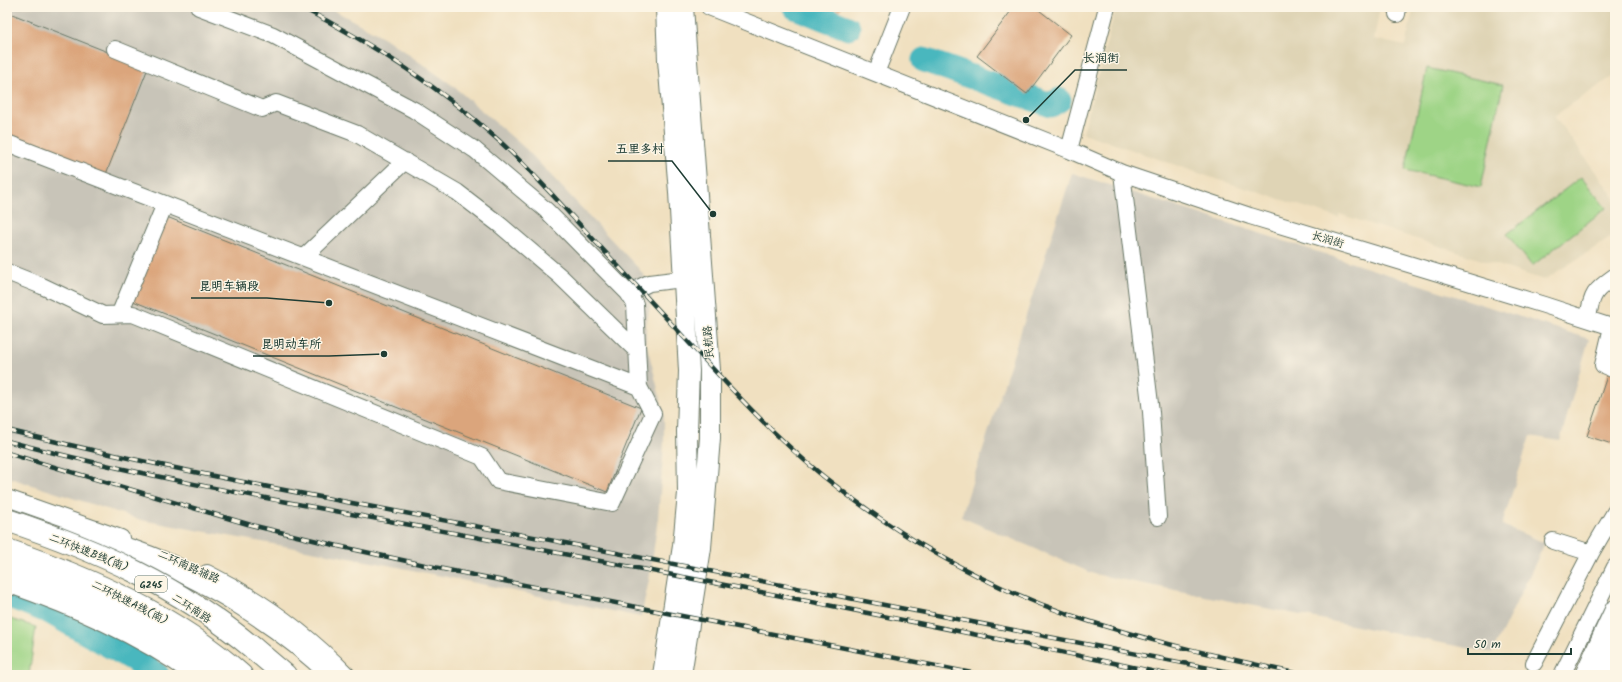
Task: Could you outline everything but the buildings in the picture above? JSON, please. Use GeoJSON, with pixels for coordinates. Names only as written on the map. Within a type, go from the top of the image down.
{"type":"FeatureCollection","features":[{"type":"Feature","properties":{"kind":"highway"},"geometry":{"type":"LineString","coordinates":[[7,522],[112,545],[146,556],[190,576],[226,596],[293,640],[333,675]]}},
{"type":"Feature","properties":{"kind":"highway","name":"二环快速B线(南)"},"geometry":{"type":"LineString","coordinates":[[7,522],[98,554],[160,584],[210,614],[284,675]]}},
{"type":"Feature","properties":{"kind":"highway","name":"二环快速A线(南)"},"geometry":{"type":"LineString","coordinates":[[7,550],[87,581],[119,595],[159,616],[188,634],[240,675]]}},
{"type":"Feature","properties":{"kind":"highway"},"geometry":{"type":"LineString","coordinates":[[7,560],[50,568],[87,581]]}},
{"type":"Feature","properties":{"kind":"highway"},"geometry":{"type":"LineString","coordinates":[[7,572],[71,594],[125,618],[172,644],[216,675]]}},
{"type":"Feature","properties":{"kind":"highway"},"geometry":{"type":"LineString","coordinates":[[1602,675],[1615,649]]}},
{"type":"Feature","properties":{"kind":"main road","name":"民航路"},"geometry":{"type":"LineString","coordinates":[[663,675],[683,546],[688,493],[687,431],[689,371],[679,192],[668,60],[666,7]]}},
{"type":"Feature","properties":{"kind":"main road","name":"民航路"},"geometry":{"type":"LineString","coordinates":[[681,675],[701,548],[710,438],[710,370],[682,7]]}},
{"type":"Feature","properties":{"kind":"main road","name":"二环南路"},"geometry":{"type":"LineString","coordinates":[[7,522],[97,558],[158,587],[208,618],[250,650],[277,675]]}},
{"type":"Feature","properties":{"kind":"main road","name":"二环南路"},"geometry":{"type":"LineString","coordinates":[[7,545],[89,576],[149,605],[196,634],[247,675]]}},
{"type":"Feature","properties":{"kind":"main road"},"geometry":{"type":"LineString","coordinates":[[1585,675],[1615,610]]}},
{"type":"Feature","properties":{"kind":"main road"},"geometry":{"type":"LineString","coordinates":[[1607,675],[1615,658]]}},
{"type":"Feature","properties":{"kind":"street"},"geometry":{"type":"LineString","coordinates":[[7,272],[42,286],[103,315],[120,313],[133,314],[482,457],[498,481],[612,503],[653,414],[639,387],[635,304],[628,293],[546,210],[469,146],[414,110],[273,35],[199,7]]}},
{"type":"Feature","properties":{"kind":"street","name":"长润街"},"geometry":{"type":"LineString","coordinates":[[709,7],[1069,150],[1122,173],[1250,216],[1588,319],[1613,328]]}},
{"type":"Feature","properties":{"kind":"street"},"geometry":{"type":"LineString","coordinates":[[876,73],[902,7]]}},
{"type":"Feature","properties":{"kind":"street"},"geometry":{"type":"LineString","coordinates":[[1069,150],[1107,7]]}},
{"type":"Feature","properties":{"kind":"street"},"geometry":{"type":"LineString","coordinates":[[115,49],[262,109],[276,103],[357,134],[405,161],[456,192],[500,225],[561,277],[637,351]]}},
{"type":"Feature","properties":{"kind":"street"},"geometry":{"type":"LineString","coordinates":[[7,143],[639,387]]}},
{"type":"Feature","properties":{"kind":"street"},"geometry":{"type":"LineString","coordinates":[[304,258],[405,161]]}},
{"type":"Feature","properties":{"kind":"street"},"geometry":{"type":"LineString","coordinates":[[1122,173],[1151,412],[1158,517]]}},
{"type":"Feature","properties":{"kind":"street"},"geometry":{"type":"LineString","coordinates":[[120,313],[165,204]]}},
{"type":"Feature","properties":{"kind":"street"},"geometry":{"type":"LineString","coordinates":[[1588,319],[1590,300],[1601,286],[1615,276]]}},
{"type":"Feature","properties":{"kind":"street"},"geometry":{"type":"LineString","coordinates":[[628,293],[649,283],[683,279]]}},
{"type":"Feature","properties":{"kind":"street"},"geometry":{"type":"LineString","coordinates":[[1613,328],[1603,365],[1615,370]]}},
{"type":"Feature","properties":{"kind":"street","name":"二环南路辅路"},"geometry":{"type":"LineString","coordinates":[[7,498],[163,554],[228,583],[256,599],[283,618],[310,640],[347,675]]}},
{"type":"Feature","properties":{"kind":"street"},"geometry":{"type":"LineString","coordinates":[[1534,663],[1591,553],[1615,512]]}},
{"type":"Feature","properties":{"kind":"street"},"geometry":{"type":"LineString","coordinates":[[1553,541],[1591,553]]}},
{"type":"Feature","properties":{"kind":"street"},"geometry":{"type":"LineString","coordinates":[[1562,675],[1615,567]]}},
{"type":"Feature","properties":{"kind":"street"},"geometry":{"type":"LineString","coordinates":[[7,584],[72,608],[122,631],[171,659],[194,675]]}},
{"type":"Feature","properties":{"kind":"shaded area"},"geometry":{"type":"Polygon","coordinates":[[[7,7],[328,7],[385,38],[452,85],[526,149],[639,269],[654,289],[646,325],[646,342],[664,413],[664,443],[658,518],[650,575],[641,617],[388,565],[141,520],[7,477],[7,7]]]}},
{"type":"Feature","properties":{"kind":"shaded area"},"geometry":{"type":"Polygon","coordinates":[[[1116,7],[1380,7],[1374,39],[1405,46],[1414,7],[1615,7],[1615,75],[1554,116],[1615,198],[1615,235],[1544,280],[1339,214],[1339,218],[1210,177],[1083,133],[1116,7]]]}},
{"type":"Feature","properties":{"kind":"shaded area"},"geometry":{"type":"Polygon","coordinates":[[[1072,173],[1589,339],[1560,441],[1530,436],[1502,525],[1545,543],[1492,653],[1094,574],[961,517],[1072,173]]]}},
{"type":"Feature","properties":{"kind":"green space"},"geometry":{"type":"Polygon","coordinates":[[[1427,68],[1503,85],[1481,187],[1405,170],[1427,68]]]}},
{"type":"Feature","properties":{"kind":"green space"},"geometry":{"type":"Polygon","coordinates":[[[1581,177],[1606,208],[1532,266],[1507,234],[1581,177]]]}},
{"type":"Feature","properties":{"kind":"green space"},"geometry":{"type":"Polygon","coordinates":[[[7,618],[36,627],[29,675],[7,675],[7,618]]]}},
{"type":"Feature","properties":{"kind":"waterway"},"geometry":{"type":"LineString","coordinates":[[795,7],[848,28]]}},
{"type":"Feature","properties":{"kind":"waterway"},"geometry":{"type":"LineString","coordinates":[[924,60],[1051,105],[1059,100]]}},
{"type":"Feature","properties":{"kind":"waterway"},"geometry":{"type":"LineString","coordinates":[[7,595],[52,613],[144,665],[157,675]]}},
{"type":"Feature","properties":{"kind":"railway"},"geometry":{"type":"LineString","coordinates":[[301,7],[353,35],[403,66],[450,100],[496,138],[534,175],[771,430],[823,476],[910,538],[940,556],[1004,589],[1070,615],[1157,641],[1304,675]]}},
{"type":"Feature","properties":{"kind":"railway"},"geometry":{"type":"LineString","coordinates":[[7,430],[145,462],[283,490],[560,542],[1245,675]]}},
{"type":"Feature","properties":{"kind":"railway"},"geometry":{"type":"LineString","coordinates":[[7,441],[66,456],[184,482],[825,605],[1170,675]]}},
{"type":"Feature","properties":{"kind":"railway"},"geometry":{"type":"LineString","coordinates":[[7,453],[251,525],[338,546],[443,569],[982,675]]}},
{"type":"Feature","properties":{"kind":"place","name":"长润街"},"geometry":{"type":"Point","coordinates":[1026,120]}},
{"type":"Feature","properties":{"kind":"place","name":"五里多村"},"geometry":{"type":"Point","coordinates":[713,214]}},
{"type":"Feature","properties":{"kind":"place","name":"昆明车辆段"},"geometry":{"type":"Point","coordinates":[329,303]}},
{"type":"Feature","properties":{"kind":"place","name":"昆明动车所"},"geometry":{"type":"Point","coordinates":[384,354]}}]}
